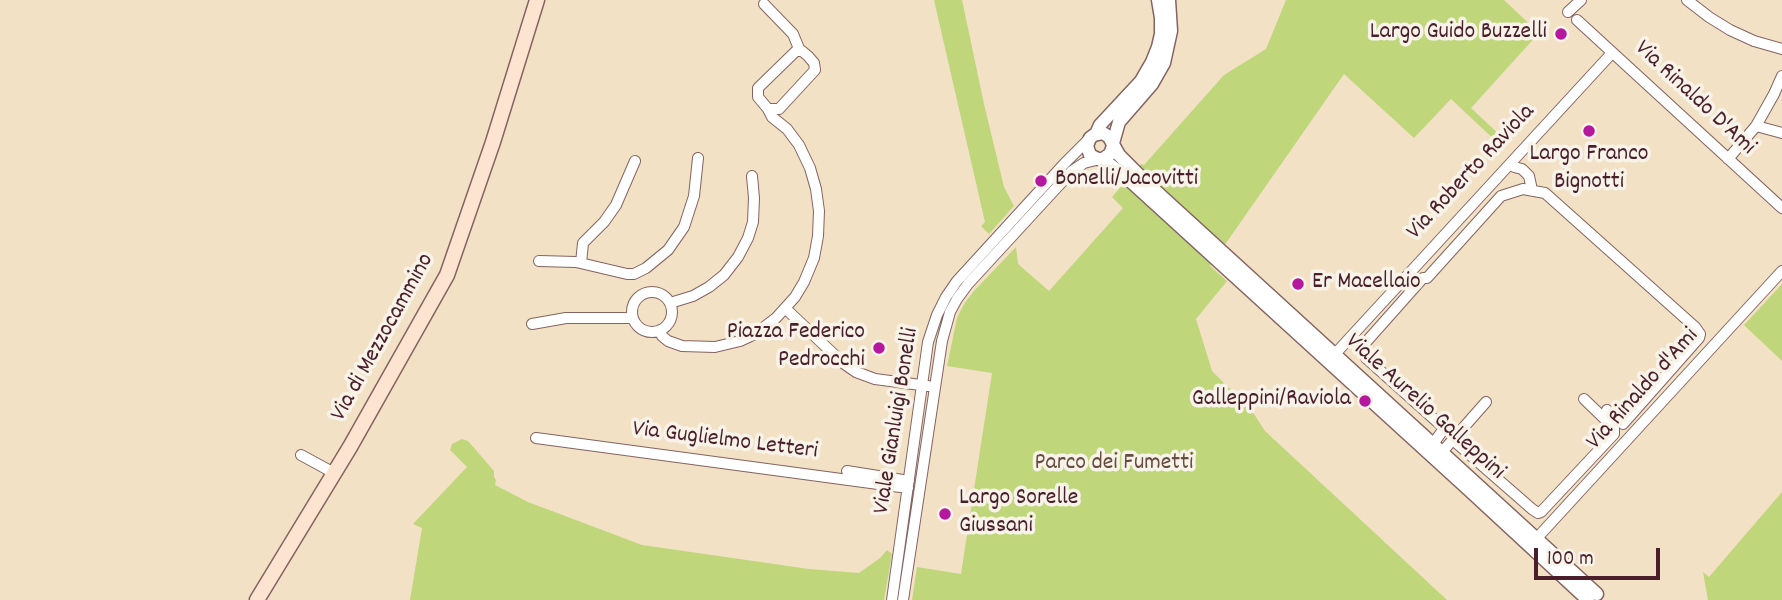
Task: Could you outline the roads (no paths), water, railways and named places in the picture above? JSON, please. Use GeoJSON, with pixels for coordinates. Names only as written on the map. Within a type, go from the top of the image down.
{"type":"FeatureCollection","features":[{"type":"Feature","properties":{"kind":"main road","name":"Via di Mezzocammino"},"geometry":{"type":"LineString","coordinates":[[257,600],[334,473],[447,275],[494,142],[537,0]]}},
{"type":"Feature","properties":{"kind":"street","name":"Viale Gianluigi Bonelli"},"geometry":{"type":"LineString","coordinates":[[892,600],[922,385],[931,332],[937,315],[946,297],[963,275],[1073,154],[1093,136],[1150,67],[1161,34],[1158,0]]}},
{"type":"Feature","properties":{"kind":"street"},"geometry":{"type":"LineString","coordinates":[[1103,159],[1110,154],[1119,122],[1149,88],[1164,63],[1171,36],[1169,0]]}},
{"type":"Feature","properties":{"kind":"street"},"geometry":{"type":"LineString","coordinates":[[1568,12],[1581,0]]}},
{"type":"Feature","properties":{"kind":"street"},"geometry":{"type":"LineString","coordinates":[[1687,0],[1730,30],[1782,49]]}},
{"type":"Feature","properties":{"kind":"street"},"geometry":{"type":"LineString","coordinates":[[764,4],[793,34],[800,51],[806,54],[816,67],[773,109]]}},
{"type":"Feature","properties":{"kind":"street","name":"Via Rinaldo D'Ami"},"geometry":{"type":"LineString","coordinates":[[1577,20],[1782,208]]}},
{"type":"Feature","properties":{"kind":"street"},"geometry":{"type":"LineString","coordinates":[[660,330],[666,340],[677,345],[704,347],[740,341],[755,334],[786,309],[801,287],[816,248],[819,222],[817,196],[810,168],[799,145],[780,117],[758,97],[758,88],[791,55],[800,51]]}},
{"type":"Feature","properties":{"kind":"street","name":"Via Roberto Raviola"},"geometry":{"type":"LineString","coordinates":[[1335,354],[1512,165],[1612,52]]}},
{"type":"Feature","properties":{"kind":"street"},"geometry":{"type":"LineString","coordinates":[[1728,159],[1756,126],[1782,76]]}},
{"type":"Feature","properties":{"kind":"street"},"geometry":{"type":"LineString","coordinates":[[1756,126],[1782,134]]}},
{"type":"Feature","properties":{"kind":"street"},"geometry":{"type":"LineString","coordinates":[[1130,174],[1106,134],[1093,136],[1088,142],[1088,151],[1094,157],[1130,174],[1219,256]]}},
{"type":"Feature","properties":{"kind":"street"},"geometry":{"type":"LineString","coordinates":[[539,261],[581,263],[612,271],[637,284],[647,292],[663,295],[670,303],[672,315],[665,327],[652,332],[639,328],[632,318],[632,307],[637,284],[642,271],[660,258],[682,231],[694,196],[698,158]]}},
{"type":"Feature","properties":{"kind":"street","name":"Viale Gianluigi Bonelli"},"geometry":{"type":"LineString","coordinates":[[903,600],[945,327],[950,312],[960,295],[1072,171],[1084,163],[1103,159]]}},
{"type":"Feature","properties":{"kind":"street"},"geometry":{"type":"LineString","coordinates":[[581,263],[583,243],[616,205],[635,161]]}},
{"type":"Feature","properties":{"kind":"street"},"geometry":{"type":"LineString","coordinates":[[1512,165],[1519,181],[1519,190]]}},
{"type":"Feature","properties":{"kind":"street"},"geometry":{"type":"LineString","coordinates":[[1512,165],[1529,176],[1532,190]]}},
{"type":"Feature","properties":{"kind":"street"},"geometry":{"type":"LineString","coordinates":[[670,303],[692,296],[709,286],[724,275],[738,257],[754,218],[752,176]]}},
{"type":"Feature","properties":{"kind":"street"},"geometry":{"type":"LineString","coordinates":[[1437,448],[1443,427],[1366,358],[1363,348],[1423,278],[1427,278],[1501,196],[1519,190],[1545,193],[1700,334],[1627,420],[1609,407]]}},
{"type":"Feature","properties":{"kind":"street","name":"Viale Aurelio Galleppini"},"geometry":{"type":"LineString","coordinates":[[1219,256],[1335,354],[1536,538],[1593,597]]}},
{"type":"Feature","properties":{"kind":"street","name":"Viale Aurelio Galleppini"},"geometry":{"type":"LineString","coordinates":[[1219,256],[1488,506],[1593,597]]}},
{"type":"Feature","properties":{"kind":"street","name":"Via Rinaldo d'Ami"},"geometry":{"type":"LineString","coordinates":[[1536,538],[1782,271]]}},
{"type":"Feature","properties":{"kind":"street"},"geometry":{"type":"LineString","coordinates":[[786,309],[852,370],[863,376],[936,387]]}},
{"type":"Feature","properties":{"kind":"street"},"geometry":{"type":"LineString","coordinates":[[532,324],[566,318],[632,318]]}},
{"type":"Feature","properties":{"kind":"street"},"geometry":{"type":"LineString","coordinates":[[1453,440],[1538,513],[1614,434],[1614,428],[1584,399]]}},
{"type":"Feature","properties":{"kind":"street"},"geometry":{"type":"LineString","coordinates":[[1437,448],[1453,440],[1486,402]]}},
{"type":"Feature","properties":{"kind":"street","name":"Via Guglielmo Letteri"},"geometry":{"type":"LineString","coordinates":[[536,438],[909,484]]}},
{"type":"Feature","properties":{"kind":"street"},"geometry":{"type":"LineString","coordinates":[[301,455],[334,473]]}},
{"type":"Feature","properties":{"kind":"street"},"geometry":{"type":"LineString","coordinates":[[847,471],[909,484]]}},
{"type":"Feature","properties":{"kind":"place","name":"Largo Guido Buzzelli"},"geometry":{"type":"Point","coordinates":[1561,34]}},
{"type":"Feature","properties":{"kind":"place","name":"Largo Franco Bignotti"},"geometry":{"type":"Point","coordinates":[1589,131]}},
{"type":"Feature","properties":{"kind":"place","name":"Bonelli/Jacovitti"},"geometry":{"type":"Point","coordinates":[1041,181]}},
{"type":"Feature","properties":{"kind":"place","name":"Er Macellaio"},"geometry":{"type":"Point","coordinates":[1298,284]}},
{"type":"Feature","properties":{"kind":"place","name":"Piazza Federico Pedrocchi"},"geometry":{"type":"Point","coordinates":[879,348]}},
{"type":"Feature","properties":{"kind":"place","name":"Galleppini/Raviola"},"geometry":{"type":"Point","coordinates":[1365,401]}},
{"type":"Feature","properties":{"kind":"place","name":"Largo Sorelle Giussani"},"geometry":{"type":"Point","coordinates":[945,514]}},
{"type":"Feature","properties":{"kind":"park label","name":"Parco dei Fumetti"},"geometry":{"type":"Point","coordinates":[1114,465]}}]}
